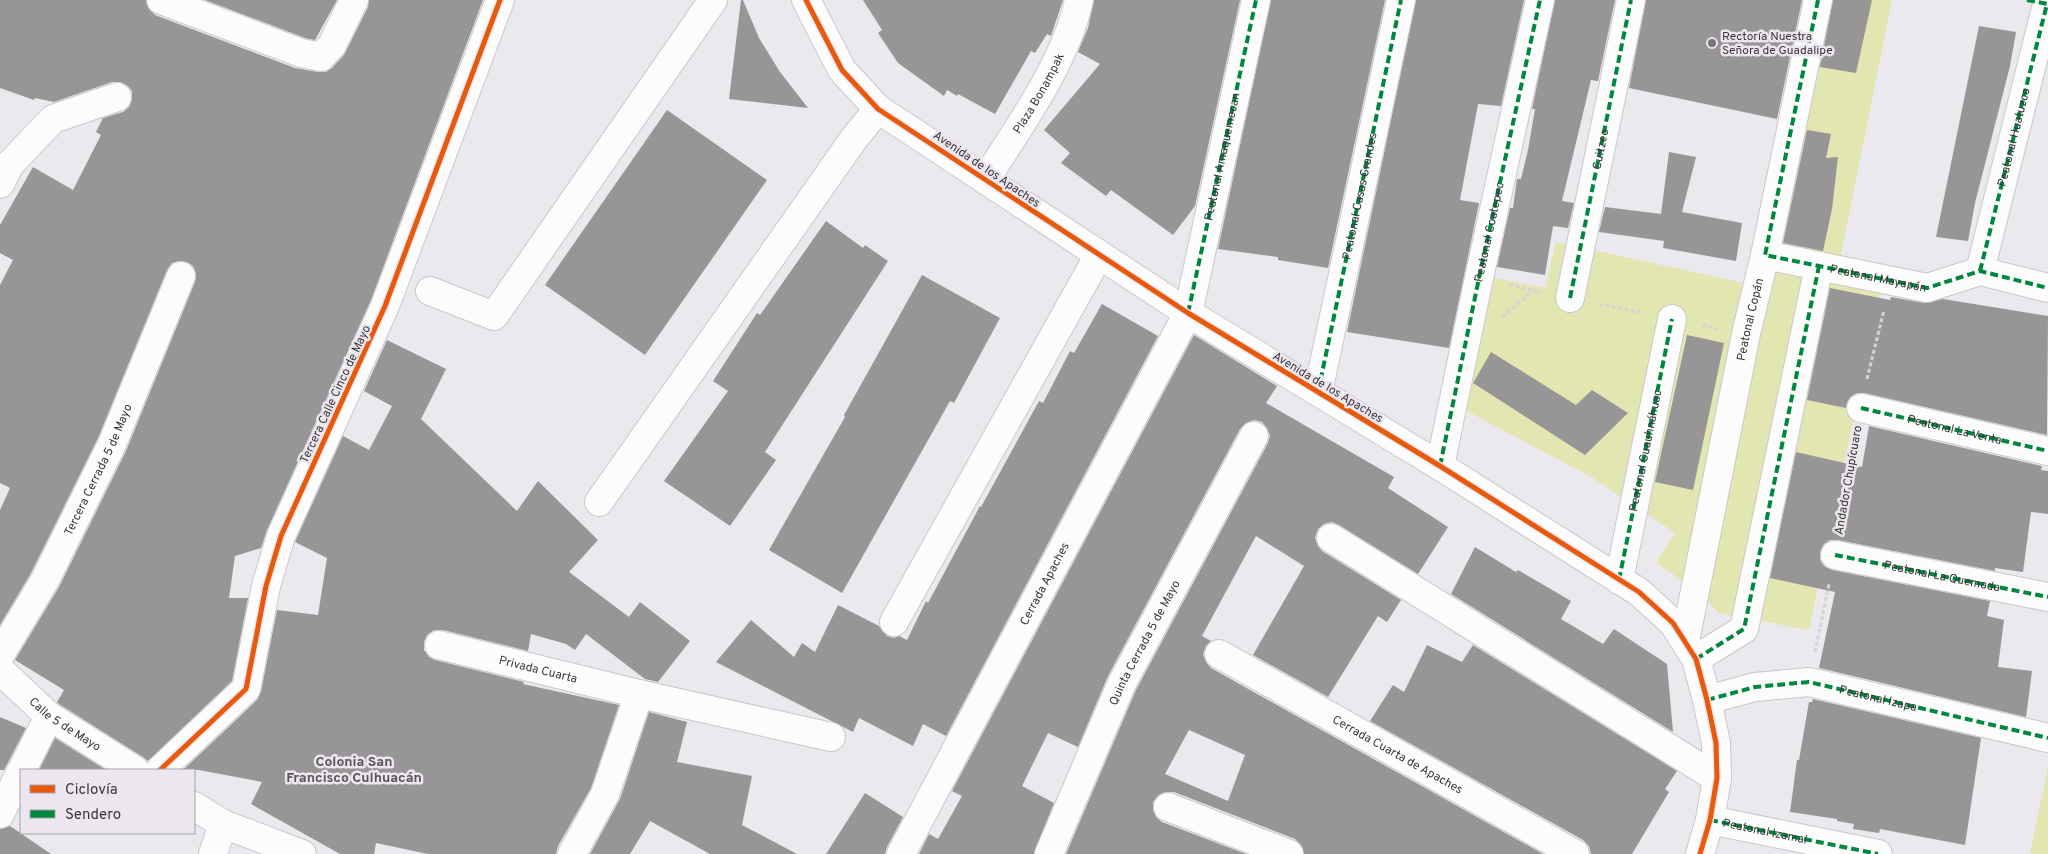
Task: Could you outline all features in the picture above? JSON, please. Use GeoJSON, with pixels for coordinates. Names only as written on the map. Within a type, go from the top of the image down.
{"type":"FeatureCollection","features":[{"type":"Feature","properties":{"kind":"street"},"geometry":{"type":"LineString","coordinates":[[162,0],[301,53],[320,57],[332,45],[354,0]]}},
{"type":"Feature","properties":{"kind":"street","name":"Tercera Calle Cinco de Mayo"},"geometry":{"type":"LineString","coordinates":[[161,769],[246,689],[266,586],[281,536],[385,306],[500,0]]}},
{"type":"Feature","properties":{"kind":"street"},"geometry":{"type":"LineString","coordinates":[[430,290],[494,316],[713,0]]}},
{"type":"Feature","properties":{"kind":"street","name":"Avenida de los Apaches"},"geometry":{"type":"LineString","coordinates":[[806,0],[842,70],[878,109],[1188,313],[1440,466],[1639,592],[1673,623],[1690,650],[1707,700],[1716,743],[1717,778],[1710,820],[1700,854]]}},
{"type":"Feature","properties":{"kind":"street","name":"Plaza Bonampak"},"geometry":{"type":"LineString","coordinates":[[985,180],[1062,53],[1075,21],[1079,0]]}},
{"type":"Feature","properties":{"kind":"street","name":"Peatonal Amaquemecan"},"geometry":{"type":"LineString","coordinates":[[1188,313],[1256,0]]}},
{"type":"Feature","properties":{"kind":"street","name":"Peatonal Casas Grandes"},"geometry":{"type":"LineString","coordinates":[[1318,392],[1401,0]]}},
{"type":"Feature","properties":{"kind":"street","name":"Peatonal Coatepec"},"geometry":{"type":"LineString","coordinates":[[1440,466],[1540,0]]}},
{"type":"Feature","properties":{"kind":"street","name":"Cuitzeo"},"geometry":{"type":"LineString","coordinates":[[1570,298],[1631,0]]}},
{"type":"Feature","properties":{"kind":"street","name":"Peatonal Copán"},"geometry":{"type":"LineString","coordinates":[[1690,650],[1746,334],[1765,255],[1818,0]]}},
{"type":"Feature","properties":{"kind":"street","name":"Peatonal Huatuzco"},"geometry":{"type":"LineString","coordinates":[[1980,271],[2041,3]]}},
{"type":"Feature","properties":{"kind":"street"},"geometry":{"type":"LineString","coordinates":[[0,184],[11,163],[53,119],[118,97]]}},
{"type":"Feature","properties":{"kind":"street"},"geometry":{"type":"LineString","coordinates":[[599,502],[853,140],[878,109]]}},
{"type":"Feature","properties":{"kind":"street","name":"Peatonal Mayapán"},"geometry":{"type":"LineString","coordinates":[[1765,255],[1927,288],[1980,271]]}},
{"type":"Feature","properties":{"kind":"street"},"geometry":{"type":"LineString","coordinates":[[894,622],[1099,256]]}},
{"type":"Feature","properties":{"kind":"street"},"geometry":{"type":"LineString","coordinates":[[1690,650],[1744,629],[1819,266]]}},
{"type":"Feature","properties":{"kind":"street"},"geometry":{"type":"LineString","coordinates":[[1980,271],[2048,288]]}},
{"type":"Feature","properties":{"kind":"street","name":"Tercera Cerrada 5 de Mayo"},"geometry":{"type":"LineString","coordinates":[[0,655],[45,580],[112,444],[181,276]]}},
{"type":"Feature","properties":{"kind":"street","name":"Cerrada Apaches"},"geometry":{"type":"LineString","coordinates":[[901,854],[1188,313]]}},
{"type":"Feature","properties":{"kind":"street","name":"Peatonal Cuauhnáhuac"},"geometry":{"type":"LineString","coordinates":[[1619,580],[1672,319]]}},
{"type":"Feature","properties":{"kind":"street","name":"Peatonal La Venta"},"geometry":{"type":"LineString","coordinates":[[1861,408],[2048,451]]}},
{"type":"Feature","properties":{"kind":"street","name":"Quinta Cerrada 5 de Mayo"},"geometry":{"type":"LineString","coordinates":[[1048,854],[1122,683],[1254,436]]}},
{"type":"Feature","properties":{"kind":"street"},"geometry":{"type":"LineString","coordinates":[[1331,538],[1717,778]]}},
{"type":"Feature","properties":{"kind":"street","name":"Peatonal La Quemada"},"geometry":{"type":"LineString","coordinates":[[1835,554],[2048,597]]}},
{"type":"Feature","properties":{"kind":"street","name":"Privada Cuarta"},"geometry":{"type":"LineString","coordinates":[[438,645],[639,694],[831,737]]}},
{"type":"Feature","properties":{"kind":"street","name":"Cerrada Cuarta de Apaches"},"geometry":{"type":"LineString","coordinates":[[1220,654],[1575,854]]}},
{"type":"Feature","properties":{"kind":"street","name":"Calle 5 de Mayo"},"geometry":{"type":"LineString","coordinates":[[0,670],[49,716],[133,769]]}},
{"type":"Feature","properties":{"kind":"street","name":"Peatonal Izapa"},"geometry":{"type":"LineString","coordinates":[[1707,700],[1755,687],[1809,682],[2048,738]]}},
{"type":"Feature","properties":{"kind":"street"},"geometry":{"type":"LineString","coordinates":[[572,854],[605,794],[639,694]]}},
{"type":"Feature","properties":{"kind":"street"},"geometry":{"type":"LineString","coordinates":[[23,769],[49,716]]}},
{"type":"Feature","properties":{"kind":"street"},"geometry":{"type":"LineString","coordinates":[[0,814],[20,775]]}},
{"type":"Feature","properties":{"kind":"street"},"geometry":{"type":"LineString","coordinates":[[195,807],[223,824],[302,854]]}},
{"type":"Feature","properties":{"kind":"street"},"geometry":{"type":"LineString","coordinates":[[1168,807],[1289,854]]}},
{"type":"Feature","properties":{"kind":"street","name":"Peatonal Izamal"},"geometry":{"type":"LineString","coordinates":[[1710,820],[1878,854]]}},
{"type":"Feature","properties":{"kind":"street"},"geometry":{"type":"LineString","coordinates":[[213,854],[223,824]]}},
{"type":"Feature","properties":{"kind":"path"},"geometry":{"type":"LineString","coordinates":[[1479,278],[1746,334]]}},
{"type":"Feature","properties":{"kind":"green space"},"geometry":{"type":"Polygon","coordinates":[[[1827,0],[1892,0],[1838,269],[1883,279],[1809,630],[1719,613],[1695,589],[1656,563],[1675,533],[1593,478],[1463,409],[1490,277],[1545,288],[1556,242],[1767,288],[1827,0]]]}},
{"type":"Feature","properties":{"kind":"green space"},"geometry":{"type":"Polygon","coordinates":[[[2048,767],[2048,854],[2030,854],[2048,767]]]}},
{"type":"Feature","properties":{"kind":"building"},"geometry":{"type":"Polygon","coordinates":[[[0,0],[146,0],[149,9],[155,15],[295,68],[326,72],[344,55],[368,7],[369,0],[483,0],[371,300],[267,530],[261,548],[235,556],[229,598],[248,598],[232,681],[148,761],[59,704],[57,702],[64,690],[15,660],[59,587],[126,451],[195,282],[196,273],[193,266],[187,262],[179,261],[172,263],[167,270],[98,438],[31,573],[0,625],[0,510],[10,488],[0,483],[0,285],[13,260],[0,253],[0,225],[33,167],[73,190],[101,135],[96,132],[103,118],[123,112],[129,107],[132,100],[132,91],[128,86],[120,82],[112,82],[54,102],[35,98],[34,100],[0,88],[0,0]]]}},
{"type":"Feature","properties":{"kind":"building"},"geometry":{"type":"Polygon","coordinates":[[[205,0],[337,0],[315,40],[305,38],[205,0]]]}},
{"type":"Feature","properties":{"kind":"building"},"geometry":{"type":"Polygon","coordinates":[[[741,0],[743,0],[759,38],[780,72],[808,108],[729,99],[741,0]]]}},
{"type":"Feature","properties":{"kind":"building"},"geometry":{"type":"Polygon","coordinates":[[[863,0],[1063,0],[1051,36],[1047,34],[1035,53],[1031,51],[995,114],[947,90],[944,96],[898,63],[878,33],[882,30],[863,0]]]}},
{"type":"Feature","properties":{"kind":"building"},"geometry":{"type":"Polygon","coordinates":[[[1094,0],[1240,0],[1195,206],[1173,235],[1111,190],[1106,196],[1061,163],[1070,153],[1044,130],[1100,64],[1078,52],[1088,28],[1094,0]]]}},
{"type":"Feature","properties":{"kind":"building"},"geometry":{"type":"Polygon","coordinates":[[[1271,0],[1385,0],[1328,268],[1278,260],[1278,257],[1218,249],[1271,0]]]}},
{"type":"Feature","properties":{"kind":"building"},"geometry":{"type":"Polygon","coordinates":[[[1416,0],[1524,0],[1501,106],[1478,104],[1460,200],[1479,203],[1449,348],[1347,332],[1416,0]]]}},
{"type":"Feature","properties":{"kind":"building"},"geometry":{"type":"Polygon","coordinates":[[[1555,0],[1615,0],[1598,81],[1591,80],[1562,201],[1574,203],[1568,228],[1553,226],[1545,275],[1497,267],[1510,208],[1513,208],[1517,179],[1521,179],[1528,150],[1535,109],[1532,109],[1555,0]]]}},
{"type":"Feature","properties":{"kind":"building","name":"Rectoría Nuestra Señora de Guadalipe"},"geometry":{"type":"Polygon","coordinates":[[[1646,0],[1802,0],[1777,119],[1629,88],[1646,0]]]}},
{"type":"Feature","properties":{"kind":"building"},"geometry":{"type":"Polygon","coordinates":[[[1833,0],[1872,0],[1856,73],[1820,67],[1833,0]]]}},
{"type":"Feature","properties":{"kind":"building"},"geometry":{"type":"Polygon","coordinates":[[[1979,26],[2016,32],[2010,66],[1975,203],[1968,241],[1936,237],[1979,26]]]}},
{"type":"Feature","properties":{"kind":"building"},"geometry":{"type":"Polygon","coordinates":[[[667,110],[767,180],[645,355],[545,285],[667,110]]]}},
{"type":"Feature","properties":{"kind":"building"},"geometry":{"type":"Polygon","coordinates":[[[1807,130],[1831,134],[1826,158],[1838,157],[1832,209],[1823,251],[1783,243],[1807,130]]]}},
{"type":"Feature","properties":{"kind":"building"},"geometry":{"type":"Polygon","coordinates":[[[1669,152],[1696,157],[1682,212],[1742,223],[1736,261],[1663,248],[1664,241],[1599,232],[1605,207],[1661,214],[1669,152]]]}},
{"type":"Feature","properties":{"kind":"building"},"geometry":{"type":"Polygon","coordinates":[[[826,221],[863,248],[865,245],[888,261],[765,452],[776,460],[730,526],[664,481],[728,391],[713,381],[757,313],[760,315],[826,221]]]}},
{"type":"Feature","properties":{"kind":"building"},"geometry":{"type":"Polygon","coordinates":[[[922,275],[1000,318],[954,403],[950,401],[842,593],[769,550],[845,417],[844,415],[922,275]]]}},
{"type":"Feature","properties":{"kind":"building"},"geometry":{"type":"Polygon","coordinates":[[[1830,288],[1890,300],[1891,297],[1924,303],[1943,299],[2048,316],[2047,435],[1864,393],[1857,393],[1850,397],[1846,408],[1807,400],[1830,288]]]}},
{"type":"Feature","properties":{"kind":"building"},"geometry":{"type":"Polygon","coordinates":[[[1102,304],[1158,336],[946,736],[923,724],[913,746],[859,718],[853,732],[716,662],[751,620],[794,657],[802,643],[815,652],[838,605],[879,626],[887,636],[894,638],[899,636],[907,640],[926,601],[928,603],[1039,401],[1043,403],[1070,351],[1074,353],[1102,304]]]}},
{"type":"Feature","properties":{"kind":"building"},"geometry":{"type":"Polygon","coordinates":[[[1194,335],[1277,386],[1266,403],[1394,477],[1388,488],[1448,527],[1418,574],[1339,525],[1332,522],[1324,524],[1318,529],[1315,538],[1322,551],[1401,600],[1387,622],[1378,616],[1328,697],[1253,655],[1304,566],[1256,536],[1202,636],[1211,641],[1206,646],[1203,654],[1206,662],[1211,668],[1543,854],[1304,854],[1301,845],[1295,839],[1174,792],[1166,792],[1159,795],[1153,802],[1153,810],[1156,817],[1162,822],[1246,854],[1066,854],[1136,690],[1268,443],[1270,436],[1267,428],[1262,422],[1254,420],[1246,423],[1240,429],[1108,676],[1078,747],[1048,733],[1022,786],[1054,803],[1034,854],[919,854],[929,834],[938,839],[962,796],[952,791],[1194,335]],[[1189,730],[1165,774],[1228,801],[1245,755],[1189,730]]]}},
{"type":"Feature","properties":{"kind":"building"},"geometry":{"type":"Polygon","coordinates":[[[1687,335],[1724,343],[1693,490],[1655,482],[1687,335]]]}},
{"type":"Feature","properties":{"kind":"building"},"geometry":{"type":"Polygon","coordinates":[[[387,340],[446,369],[421,419],[517,511],[538,481],[598,540],[569,572],[629,617],[640,602],[690,641],[658,682],[645,679],[586,634],[575,650],[566,644],[531,634],[528,651],[443,630],[434,630],[427,635],[424,642],[424,650],[429,657],[435,660],[524,682],[523,684],[619,705],[591,788],[558,846],[556,854],[428,854],[376,843],[374,854],[340,854],[251,804],[262,782],[195,769],[184,769],[257,700],[261,692],[277,610],[318,615],[327,558],[295,542],[343,436],[369,450],[392,406],[364,391],[387,340]]]}},
{"type":"Feature","properties":{"kind":"building"},"geometry":{"type":"Polygon","coordinates":[[[1491,352],[1576,405],[1592,390],[1628,413],[1585,455],[1473,383],[1491,352]]]}},
{"type":"Feature","properties":{"kind":"building"},"geometry":{"type":"Polygon","coordinates":[[[1869,426],[2042,466],[2041,470],[2048,471],[2048,514],[2031,512],[2023,572],[1995,568],[1995,571],[1838,540],[1830,540],[1824,544],[1820,552],[1820,560],[1824,566],[1832,570],[1990,601],[1987,616],[2004,620],[1998,667],[2032,671],[2026,717],[1819,668],[1835,592],[1770,578],[1796,452],[1862,467],[1869,426]]]}},
{"type":"Feature","properties":{"kind":"building"},"geometry":{"type":"Polygon","coordinates":[[[1475,547],[1516,572],[1518,570],[1571,601],[1561,619],[1603,644],[1614,629],[1667,664],[1673,732],[1451,594],[1475,547]]]}},
{"type":"Feature","properties":{"kind":"building"},"geometry":{"type":"Polygon","coordinates":[[[1427,645],[1462,662],[1473,645],[1677,771],[1665,789],[1669,792],[1632,854],[1591,854],[1589,846],[1583,840],[1370,721],[1393,685],[1404,692],[1427,645]]]}},
{"type":"Feature","properties":{"kind":"building"},"geometry":{"type":"Polygon","coordinates":[[[1813,699],[1981,738],[1965,845],[1880,829],[1879,833],[1853,829],[1854,824],[1837,821],[1837,819],[1790,812],[1797,760],[1799,760],[1809,702],[1812,702],[1813,699]]]}},
{"type":"Feature","properties":{"kind":"building"},"geometry":{"type":"Polygon","coordinates":[[[649,712],[687,722],[677,762],[752,776],[742,825],[797,854],[710,854],[650,821],[630,854],[590,854],[620,799],[649,712]]]}},
{"type":"Feature","properties":{"kind":"building"},"geometry":{"type":"Polygon","coordinates":[[[0,717],[26,728],[4,770],[0,770],[0,717]]]}},
{"type":"Feature","properties":{"kind":"building"},"geometry":{"type":"Polygon","coordinates":[[[55,738],[104,769],[40,769],[55,738]]]}},
{"type":"Feature","properties":{"kind":"building"},"geometry":{"type":"Polygon","coordinates":[[[865,793],[903,817],[885,854],[826,854],[865,793]]]}},
{"type":"Feature","properties":{"kind":"building"},"geometry":{"type":"Polygon","coordinates":[[[10,826],[51,854],[0,854],[0,829],[10,826]]]}},
{"type":"Feature","properties":{"kind":"marked path"},"geometry":{"type":"LineString","coordinates":[[1188,313],[1256,0]]}},
{"type":"Feature","properties":{"kind":"marked path"},"geometry":{"type":"LineString","coordinates":[[1318,392],[1401,0]]}},
{"type":"Feature","properties":{"kind":"marked path"},"geometry":{"type":"LineString","coordinates":[[1440,466],[1540,0]]}},
{"type":"Feature","properties":{"kind":"marked path"},"geometry":{"type":"LineString","coordinates":[[1570,298],[1631,0]]}},
{"type":"Feature","properties":{"kind":"marked path"},"geometry":{"type":"LineString","coordinates":[[1818,0],[1765,255],[1927,288],[1980,271],[2048,288]]}},
{"type":"Feature","properties":{"kind":"marked path"},"geometry":{"type":"LineString","coordinates":[[2027,0],[2048,4]]}},
{"type":"Feature","properties":{"kind":"marked path"},"geometry":{"type":"LineString","coordinates":[[1980,271],[2047,4]]}},
{"type":"Feature","properties":{"kind":"marked path"},"geometry":{"type":"LineString","coordinates":[[1696,659],[1744,629],[1819,266]]}},
{"type":"Feature","properties":{"kind":"marked path"},"geometry":{"type":"LineString","coordinates":[[1619,580],[1672,319]]}},
{"type":"Feature","properties":{"kind":"marked path"},"geometry":{"type":"LineString","coordinates":[[1861,408],[2048,451]]}},
{"type":"Feature","properties":{"kind":"marked path"},"geometry":{"type":"LineString","coordinates":[[1835,555],[2048,597]]}},
{"type":"Feature","properties":{"kind":"marked path"},"geometry":{"type":"LineString","coordinates":[[1707,700],[1755,687],[1809,682],[2048,738]]}},
{"type":"Feature","properties":{"kind":"marked path"},"geometry":{"type":"LineString","coordinates":[[1710,820],[1878,854]]}},
{"type":"Feature","properties":{"kind":"cycle path"},"geometry":{"type":"LineString","coordinates":[[161,769],[246,689],[266,586],[281,536],[385,306],[500,0]]}},
{"type":"Feature","properties":{"kind":"cycle path"},"geometry":{"type":"LineString","coordinates":[[806,0],[842,70],[878,109],[1188,313],[1440,466],[1639,592],[1673,623],[1696,659],[1716,743],[1717,778],[1710,820],[1700,854]]}},
{"type":"Feature","properties":{"kind":"place","name":"Rectoría Nuestra Señora de Guadalipe"},"geometry":{"type":"Point","coordinates":[1712,43]}},
{"type":"Feature","properties":{"kind":"district","name":"Colonia San Francisco Culhuacán"},"geometry":{"type":"Point","coordinates":[354,770]}}]}
